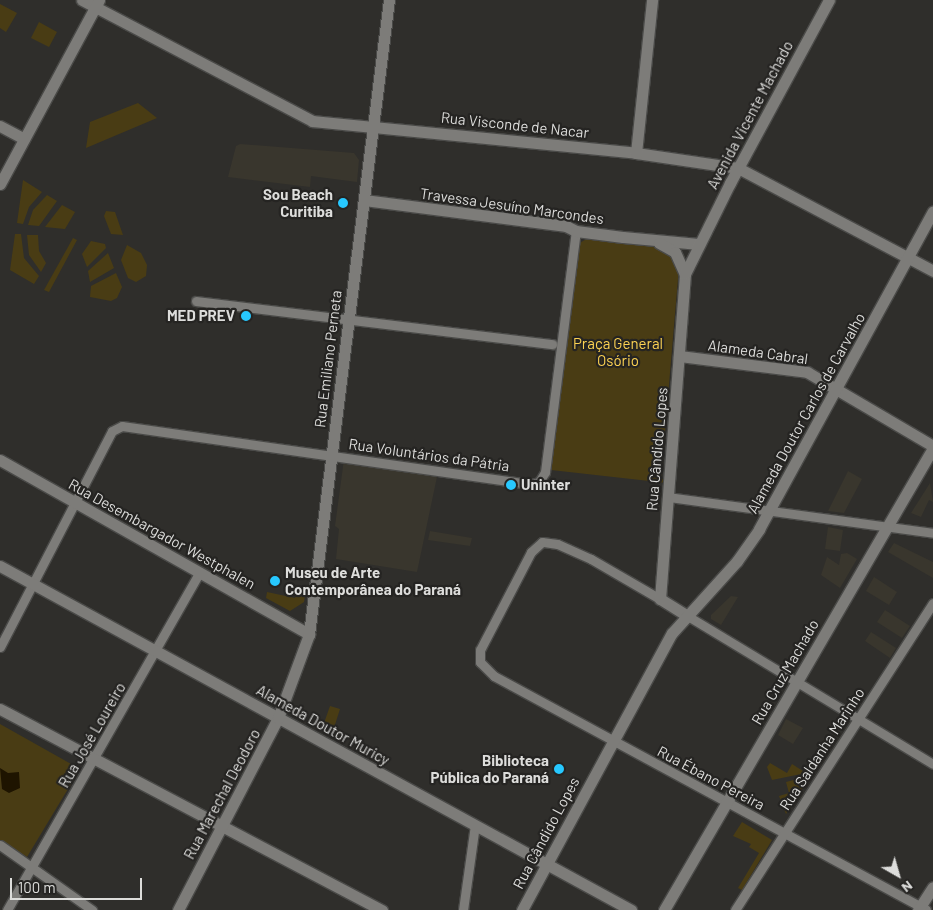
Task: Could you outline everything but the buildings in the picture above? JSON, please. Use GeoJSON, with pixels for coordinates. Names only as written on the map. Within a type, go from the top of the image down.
{"type":"FeatureCollection","features":[{"type":"Feature","properties":{"kind":"street","name":"Rua Visconde de Nacar"},"geometry":{"type":"LineString","coordinates":[[82,0],[97,4],[304,118],[321,122],[636,153],[738,168],[933,272]]}},
{"type":"Feature","properties":{"kind":"street","name":"Rua Emiliano Perneta"},"geometry":{"type":"LineString","coordinates":[[278,718],[309,634],[389,0]]}},
{"type":"Feature","properties":{"kind":"street"},"geometry":{"type":"LineString","coordinates":[[636,153],[652,0]]}},
{"type":"Feature","properties":{"kind":"street","name":"Avenida Vicente Machado"},"geometry":{"type":"LineString","coordinates":[[699,244],[829,0]]}},
{"type":"Feature","properties":{"kind":"street"},"geometry":{"type":"LineString","coordinates":[[0,184],[97,4]]}},
{"type":"Feature","properties":{"kind":"street"},"geometry":{"type":"LineString","coordinates":[[0,126],[24,139]]}},
{"type":"Feature","properties":{"kind":"street","name":"Travessa Jesuíno Marcondes"},"geometry":{"type":"LineString","coordinates":[[364,200],[566,226],[576,231],[655,241],[699,244]]}},
{"type":"Feature","properties":{"kind":"street","name":"Alameda Doutor Carlos de Carvalho"},"geometry":{"type":"LineString","coordinates":[[686,615],[737,561],[769,511],[933,212]]}},
{"type":"Feature","properties":{"kind":"street","name":"Rua Voluntários da Pátria"},"geometry":{"type":"LineString","coordinates":[[74,502],[110,434],[116,428],[128,426],[531,484],[539,482],[545,472],[576,231]]}},
{"type":"Feature","properties":{"kind":"street","name":"Travessa Jesuíno Marcondes"},"geometry":{"type":"LineString","coordinates":[[655,241],[675,252],[685,274]]}},
{"type":"Feature","properties":{"kind":"street","name":"Rua Cândido Lopes"},"geometry":{"type":"LineString","coordinates":[[660,599],[685,274],[699,244]]}},
{"type":"Feature","properties":{"kind":"street"},"geometry":{"type":"LineString","coordinates":[[196,301],[552,344]]}},
{"type":"Feature","properties":{"kind":"street","name":"Alameda Cabral"},"geometry":{"type":"LineString","coordinates":[[680,356],[807,372],[933,447]]}},
{"type":"Feature","properties":{"kind":"street","name":"Rua Cruz Machado"},"geometry":{"type":"LineString","coordinates":[[664,910],[933,447]]}},
{"type":"Feature","properties":{"kind":"street","name":"Rua Desembargador Westphalen"},"geometry":{"type":"LineString","coordinates":[[0,460],[309,634]]}},
{"type":"Feature","properties":{"kind":"street"},"geometry":{"type":"LineString","coordinates":[[668,497],[933,533]]}},
{"type":"Feature","properties":{"kind":"street"},"geometry":{"type":"LineString","coordinates":[[0,646],[74,502]]}},
{"type":"Feature","properties":{"kind":"street","name":"Rua Ébano Pereira"},"geometry":{"type":"LineString","coordinates":[[660,599],[591,559],[557,544],[542,542],[531,552],[480,650],[484,667],[613,741],[784,833],[918,909]]}},
{"type":"Feature","properties":{"kind":"street","name":"Alameda Doutor Muricy"},"geometry":{"type":"LineString","coordinates":[[0,566],[631,910]]}},
{"type":"Feature","properties":{"kind":"street","name":"Rua José Loureiro"},"geometry":{"type":"LineString","coordinates":[[7,910],[200,572]]}},
{"type":"Feature","properties":{"kind":"street"},"geometry":{"type":"LineString","coordinates":[[660,599],[933,764]]}},
{"type":"Feature","properties":{"kind":"street","name":"Rua Saldanha Marinho"},"geometry":{"type":"LineString","coordinates":[[735,910],[933,603]]}},
{"type":"Feature","properties":{"kind":"street","name":"Rua Cândido Lopes"},"geometry":{"type":"LineString","coordinates":[[522,910],[672,633],[686,615]]}},
{"type":"Feature","properties":{"kind":"street"},"geometry":{"type":"LineString","coordinates":[[0,710],[382,910]]}},
{"type":"Feature","properties":{"kind":"street","name":"Rua Marechal Deodoro"},"geometry":{"type":"LineString","coordinates":[[178,910],[278,718]]}},
{"type":"Feature","properties":{"kind":"street"},"geometry":{"type":"LineString","coordinates":[[463,910],[475,825]]}},
{"type":"Feature","properties":{"kind":"street"},"geometry":{"type":"LineString","coordinates":[[0,845],[92,910]]}},
{"type":"Feature","properties":{"kind":"street"},"geometry":{"type":"LineString","coordinates":[[918,909],[933,887]]}},
{"type":"Feature","properties":{"kind":"shaded area"},"geometry":{"type":"Polygon","coordinates":[[[240,144],[354,153],[359,160],[357,182],[311,176],[310,187],[228,177],[236,146],[240,144]]]}},
{"type":"Feature","properties":{"kind":"shaded area"},"geometry":{"type":"Polygon","coordinates":[[[344,459],[438,472],[417,572],[336,559],[339,529],[335,526],[344,459]]]}},
{"type":"Feature","properties":{"kind":"shaded area"},"geometry":{"type":"Polygon","coordinates":[[[848,471],[862,479],[844,513],[828,511],[848,471]]]}},
{"type":"Feature","properties":{"kind":"shaded area"},"geometry":{"type":"Polygon","coordinates":[[[930,483],[933,502],[929,500],[921,517],[911,513],[930,483]]]}},
{"type":"Feature","properties":{"kind":"shaded area"},"geometry":{"type":"Polygon","coordinates":[[[828,527],[843,530],[840,551],[825,549],[828,527]]]}},
{"type":"Feature","properties":{"kind":"shaded area"},"geometry":{"type":"Polygon","coordinates":[[[430,531],[472,538],[470,546],[428,540],[430,531]]]}},
{"type":"Feature","properties":{"kind":"shaded area"},"geometry":{"type":"Polygon","coordinates":[[[894,543],[933,562],[933,578],[888,552],[894,543]]]}},
{"type":"Feature","properties":{"kind":"shaded area"},"geometry":{"type":"Polygon","coordinates":[[[847,553],[857,559],[840,588],[821,575],[827,557],[839,565],[841,554],[847,553]]]}},
{"type":"Feature","properties":{"kind":"shaded area"},"geometry":{"type":"Polygon","coordinates":[[[874,577],[897,592],[889,605],[866,591],[874,577]]]}},
{"type":"Feature","properties":{"kind":"shaded area"},"geometry":{"type":"Polygon","coordinates":[[[731,596],[738,597],[721,625],[711,619],[711,615],[731,596]]]}},
{"type":"Feature","properties":{"kind":"shaded area"},"geometry":{"type":"Polygon","coordinates":[[[885,610],[910,626],[902,638],[877,622],[885,610]]]}},
{"type":"Feature","properties":{"kind":"shaded area"},"geometry":{"type":"Polygon","coordinates":[[[871,632],[896,648],[890,658],[865,641],[871,632]]]}},
{"type":"Feature","properties":{"kind":"shaded area"},"geometry":{"type":"Polygon","coordinates":[[[786,719],[803,728],[793,744],[778,735],[786,719]]]}},
{"type":"Feature","properties":{"kind":"shaded area"},"geometry":{"type":"Polygon","coordinates":[[[0,768],[8,773],[19,772],[20,788],[9,793],[2,789],[0,768]]]}},
{"type":"Feature","properties":{"kind":"green space"},"geometry":{"type":"Polygon","coordinates":[[[0,4],[17,13],[6,32],[0,28],[0,4]]]}},
{"type":"Feature","properties":{"kind":"green space"},"geometry":{"type":"Polygon","coordinates":[[[39,22],[57,32],[49,47],[31,38],[39,22]]]}},
{"type":"Feature","properties":{"kind":"green space"},"geometry":{"type":"Polygon","coordinates":[[[138,103],[157,118],[86,148],[90,122],[138,103]]]}},
{"type":"Feature","properties":{"kind":"green space"},"geometry":{"type":"Polygon","coordinates":[[[23,180],[42,192],[29,207],[23,224],[17,223],[23,180]]]}},
{"type":"Feature","properties":{"kind":"green space"},"geometry":{"type":"Polygon","coordinates":[[[47,195],[57,201],[39,226],[28,225],[33,210],[47,195]]]}},
{"type":"Feature","properties":{"kind":"green space"},"geometry":{"type":"Polygon","coordinates":[[[62,205],[75,212],[65,229],[45,227],[62,205]]]}},
{"type":"Feature","properties":{"kind":"green space"},"geometry":{"type":"Polygon","coordinates":[[[106,211],[115,212],[123,235],[111,234],[104,216],[106,211]]]}},
{"type":"Feature","properties":{"kind":"green space"},"geometry":{"type":"Polygon","coordinates":[[[15,234],[21,234],[24,258],[39,276],[34,284],[10,270],[15,234]]]}},
{"type":"Feature","properties":{"kind":"green space"},"geometry":{"type":"Polygon","coordinates":[[[27,235],[38,235],[39,251],[46,263],[41,272],[29,255],[27,235]]]}},
{"type":"Feature","properties":{"kind":"green space"},"geometry":{"type":"Polygon","coordinates":[[[73,238],[77,240],[49,292],[44,290],[73,238]]]}},
{"type":"Feature","properties":{"kind":"green space","name":"Praça General Osório"},"geometry":{"type":"Polygon","coordinates":[[[588,238],[666,248],[679,267],[661,478],[667,483],[551,470],[578,244],[588,238]]]}},
{"type":"Feature","properties":{"kind":"green space"},"geometry":{"type":"Polygon","coordinates":[[[91,241],[105,244],[106,248],[87,267],[82,254],[91,241]]]}},
{"type":"Feature","properties":{"kind":"green space"},"geometry":{"type":"Polygon","coordinates":[[[127,245],[141,253],[147,265],[146,276],[136,282],[128,278],[121,260],[127,245]]]}},
{"type":"Feature","properties":{"kind":"green space"},"geometry":{"type":"Polygon","coordinates":[[[108,253],[114,268],[90,282],[88,271],[108,253]]]}},
{"type":"Feature","properties":{"kind":"green space"},"geometry":{"type":"Polygon","coordinates":[[[116,273],[122,287],[117,298],[111,301],[90,297],[91,286],[116,273]]]}},
{"type":"Feature","properties":{"kind":"green space"},"geometry":{"type":"Polygon","coordinates":[[[267,592],[295,598],[296,595],[305,596],[304,602],[290,611],[266,598],[267,592]]]}},
{"type":"Feature","properties":{"kind":"green space"},"geometry":{"type":"Polygon","coordinates":[[[330,706],[340,709],[333,731],[314,725],[316,721],[324,723],[330,706]]]}},
{"type":"Feature","properties":{"kind":"green space"},"geometry":{"type":"Polygon","coordinates":[[[0,724],[80,769],[27,857],[0,840],[0,724]]]}},
{"type":"Feature","properties":{"kind":"green space"},"geometry":{"type":"Polygon","coordinates":[[[770,763],[787,773],[792,764],[806,773],[772,780],[767,767],[770,763]]]}},
{"type":"Feature","properties":{"kind":"green space"},"geometry":{"type":"Polygon","coordinates":[[[805,777],[808,780],[786,814],[779,796],[789,793],[786,782],[805,777]]]}},
{"type":"Feature","properties":{"kind":"green space"},"geometry":{"type":"Polygon","coordinates":[[[742,822],[772,840],[742,890],[738,888],[759,853],[749,847],[751,844],[733,836],[742,822]]]}},
{"type":"Feature","properties":{"kind":"place","name":"Sou Beach Curitiba"},"geometry":{"type":"Point","coordinates":[343,203]}},
{"type":"Feature","properties":{"kind":"place","name":"MED PREV"},"geometry":{"type":"Point","coordinates":[246,316]}},
{"type":"Feature","properties":{"kind":"place","name":"Uninter"},"geometry":{"type":"Point","coordinates":[511,485]}},
{"type":"Feature","properties":{"kind":"place","name":"Museu de Arte Contemporânea do Paraná"},"geometry":{"type":"Point","coordinates":[275,581]}},
{"type":"Feature","properties":{"kind":"place","name":"Biblioteca Pública do Paraná"},"geometry":{"type":"Point","coordinates":[559,769]}}]}
